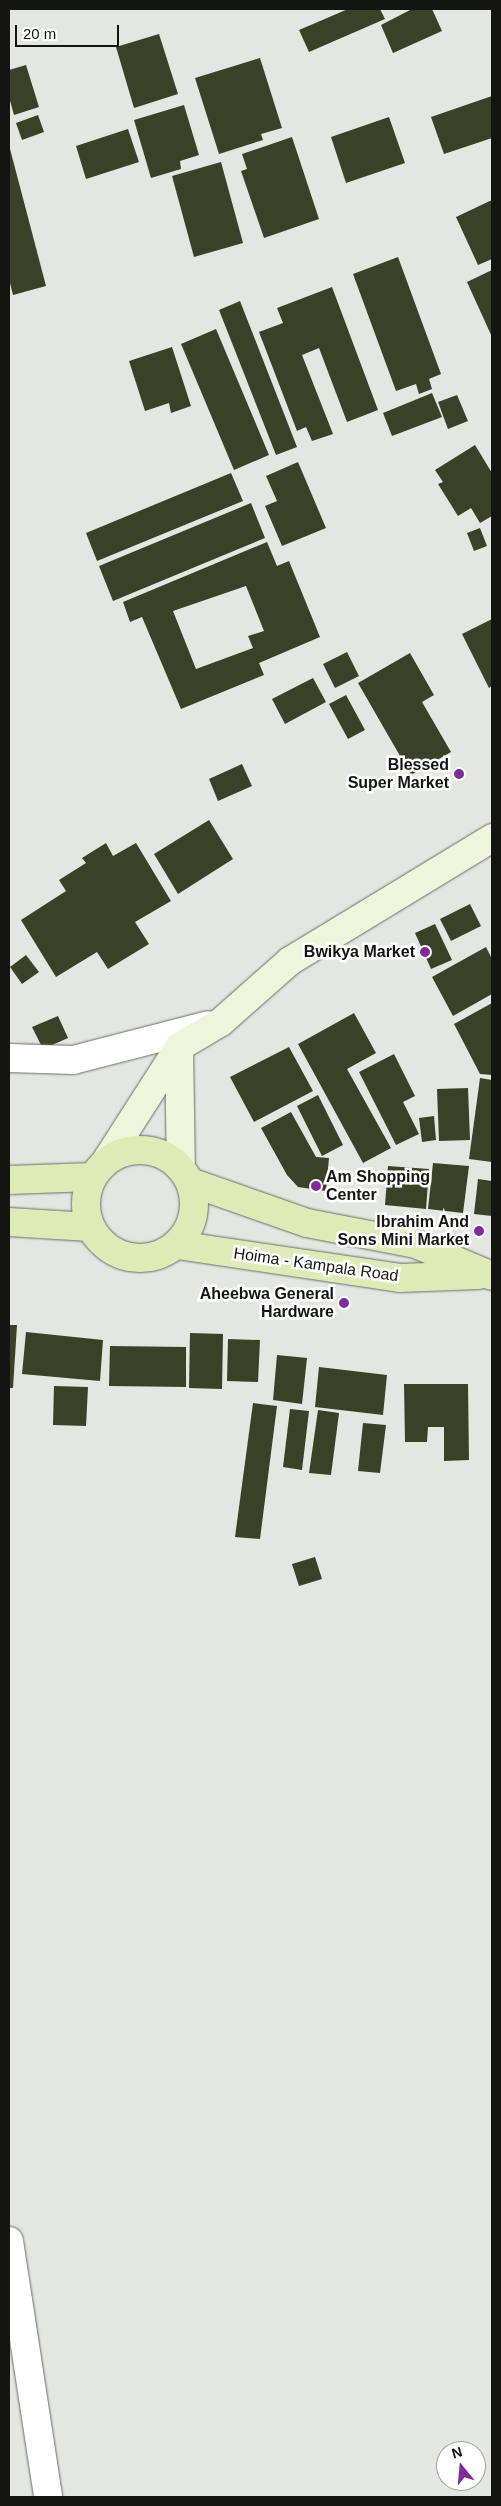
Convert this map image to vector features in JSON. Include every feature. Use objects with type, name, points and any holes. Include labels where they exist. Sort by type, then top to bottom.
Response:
[{"type":"main road","points":[[179,1047],[186,1175],[194,1199],[193,1216],[176,1245],[162,1254],[128,1258],[112,1252],[99,1241],[90,1226],[86,1192],[98,1170],[179,1047],[220,1022],[290,961],[492,838]]},
{"type":"main road","points":[[9,1180],[98,1170],[118,1154],[135,1150],[152,1151],[168,1157],[186,1175]]},
{"type":"main road","name":"Hoima - Kampala Road","points":[[186,1175],[307,1223],[416,1244],[489,1276]]},
{"type":"main road","points":[[9,1222],[90,1226]]},
{"type":"main road","name":"Hoima - Kampala Road","points":[[176,1245],[400,1278],[489,1276]]},
{"type":"street","points":[[9,1058],[73,1060],[220,1022]]},
{"type":"street","points":[[9,2242],[48,2497]]},
{"type":"building","points":[[348,9],[380,9],[385,19],[309,52],[299,30]]},
{"type":"building","points":[[412,9],[432,9],[442,31],[393,53],[381,25]]},
{"type":"building","points":[[159,34],[178,94],[134,108],[116,47]]},
{"type":"building","points":[[260,58],[282,128],[261,134],[263,140],[219,154],[195,78]]},
{"type":"building","points":[[26,65],[39,107],[14,115],[9,97],[9,70]]},
{"type":"building","points":[[492,96],[492,138],[444,154],[431,117]]},
{"type":"building","points":[[184,105],[199,155],[180,161],[181,169],[151,178],[134,120]]},
{"type":"building","points":[[38,115],[44,132],[22,140],[16,123]]},
{"type":"building","points":[[389,117],[405,163],[346,183],[331,137]]},
{"type":"building","points":[[128,129],[139,162],[86,179],[76,146]]},
{"type":"building","points":[[292,137],[319,219],[264,238],[241,171],[247,169],[242,154]]},
{"type":"building","points":[[9,145],[46,286],[13,295],[9,279]]},
{"type":"building","points":[[221,162],[243,243],[194,257],[172,176]]},
{"type":"building","points":[[492,200],[492,259],[478,265],[456,217]]},
{"type":"building","points":[[398,257],[441,374],[429,379],[432,389],[419,394],[416,384],[396,391],[353,274]]},
{"type":"building","points":[[492,270],[492,337],[467,282]]},
{"type":"building","points":[[332,287],[378,410],[347,422],[319,348],[302,355],[333,434],[312,441],[306,427],[297,431],[259,332],[283,323],[277,308]]},
{"type":"building","points":[[240,301],[297,447],[276,455],[219,310]]},
{"type":"building","points":[[216,329],[269,455],[234,470],[181,344]]},
{"type":"building","points":[[172,347],[191,406],[171,413],[169,403],[145,411],[129,361]]},
{"type":"building","points":[[432,393],[442,417],[392,436],[383,413]]},
{"type":"building","points":[[457,395],[468,421],[448,429],[438,402]]},
{"type":"building","points":[[475,445],[492,473],[492,516],[480,523],[471,508],[458,516],[438,484],[443,482],[435,470]]},
{"type":"building","points":[[298,462],[326,528],[282,546],[265,506],[277,501],[266,476]]},
{"type":"building","points":[[231,473],[243,501],[97,561],[86,533]]},
{"type":"building","points":[[251,503],[265,538],[113,601],[99,566]]},
{"type":"building","points":[[480,528],[487,546],[474,551],[467,533]]},
{"type":"building","points":[[267,542],[277,566],[289,561],[320,637],[259,663],[264,675],[181,709],[142,617],[130,622],[123,602]],"holes":[[[246,586],[264,631],[248,636],[253,648],[196,669],[173,611]]]},
{"type":"building","points":[[492,619],[492,686],[489,688],[462,634]]},
{"type":"building","points":[[347,652],[359,676],[335,688],[323,664]]},
{"type":"building","points":[[410,653],[434,695],[422,702],[451,752],[411,775],[358,683]]},
{"type":"building","points":[[313,678],[326,702],[285,724],[272,699]]},
{"type":"building","points":[[346,695],[365,730],[348,739],[329,704]]},
{"type":"building","points":[[242,764],[252,786],[218,801],[209,779]]},
{"type":"building","points":[[209,820],[233,859],[178,894],[154,854]]},
{"type":"building","points":[[106,843],[113,856],[136,843],[171,901],[135,922],[149,944],[108,969],[97,952],[56,977],[21,920],[66,891],[59,880],[86,863],[82,858]]},
{"type":"building","points":[[470,904],[481,926],[451,941],[440,919]]},
{"type":"building","points":[[435,924],[452,960],[431,969],[415,933]]},
{"type":"building","points":[[486,947],[492,959],[492,994],[453,1016],[432,977]]},
{"type":"building","points":[[26,955],[39,972],[22,984],[10,967]]},
{"type":"building","points":[[492,1003],[492,1075],[480,1074],[454,1024]]},
{"type":"building","points":[[354,1013],[376,1053],[347,1069],[391,1148],[363,1163],[298,1044]]},
{"type":"building","points":[[58,1016],[68,1038],[43,1049],[32,1027]]},
{"type":"building","points":[[289,1047],[313,1091],[254,1122],[230,1077]]},
{"type":"building","points":[[394,1054],[415,1096],[403,1102],[419,1134],[396,1145],[359,1072]]},
{"type":"building","points":[[480,1078],[492,1080],[492,1162],[469,1159]]},
{"type":"building","points":[[468,1088],[470,1140],[439,1141],[437,1089]]},
{"type":"building","points":[[318,1095],[343,1145],[322,1156],[297,1106]]},
{"type":"building","points":[[291,1112],[316,1157],[329,1158],[326,1191],[298,1187],[287,1175],[261,1128]]},
{"type":"building","points":[[434,1116],[436,1140],[422,1142],[419,1118]]},
{"type":"building","points":[[433,1163],[469,1166],[463,1213],[428,1209]]},
{"type":"building","points":[[388,1166],[429,1169],[426,1209],[385,1205]]},
{"type":"building","points":[[478,1179],[492,1181],[492,1216],[474,1214]]},
{"type":"building","points":[[9,1325],[17,1325],[13,1388],[9,1388]]},
{"type":"building","points":[[26,1332],[103,1340],[100,1381],[22,1374]]},
{"type":"building","points":[[190,1333],[223,1334],[222,1389],[189,1388]]},
{"type":"building","points":[[228,1339],[260,1340],[258,1382],[227,1381]]},
{"type":"building","points":[[110,1346],[186,1347],[186,1387],[109,1386]]},
{"type":"building","points":[[277,1355],[307,1358],[302,1404],[273,1400]]},
{"type":"building","points":[[319,1367],[387,1375],[383,1415],[315,1407]]},
{"type":"building","points":[[404,1384],[468,1384],[469,1460],[444,1461],[444,1427],[428,1427],[427,1442],[405,1442]]},
{"type":"building","points":[[54,1386],[88,1387],[86,1426],[53,1425]]},
{"type":"building","points":[[253,1403],[277,1406],[260,1539],[235,1537]]},
{"type":"building","points":[[290,1409],[309,1411],[302,1470],[283,1467]]},
{"type":"building","points":[[318,1410],[339,1413],[331,1475],[309,1473]]},
{"type":"building","points":[[363,1423],[386,1425],[380,1473],[358,1471]]},
{"type":"building","points":[[315,1557],[322,1579],[299,1586],[292,1564]]},
{"type":"place","name":"Blessed Super Market","points":[[459,774]]},
{"type":"place","name":"Bwikya Market","points":[[425,952]]},
{"type":"place","name":"Am Shopping Center","points":[[316,1186]]},
{"type":"place","name":"Ibrahim And Sons Mini Market","points":[[479,1231]]},
{"type":"place","name":"Aheebwa General Hardware","points":[[344,1303]]}]
